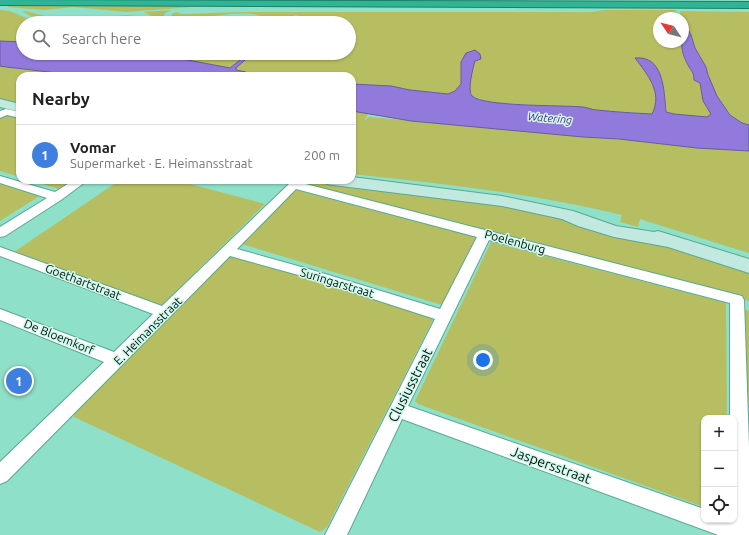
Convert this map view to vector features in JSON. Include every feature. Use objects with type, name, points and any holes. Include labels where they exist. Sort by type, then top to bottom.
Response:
[{"type":"highway","points":[[0,2],[749,5]]},
{"type":"highway","points":[[178,9],[235,3]]},
{"type":"highway","points":[[0,6],[16,9]]},
{"type":"street","points":[[2,110],[16,108]]},
{"type":"street","points":[[2,110],[16,114]]},
{"type":"street","points":[[0,179],[57,197]]},
{"type":"street","points":[[356,183],[502,201],[567,215],[614,231],[670,241],[749,266]]},
{"type":"street","points":[[0,233],[76,184]]},
{"type":"street","name":"Poelenburg","points":[[294,185],[737,300]]},
{"type":"street","name":"E. Heimansstraat","points":[[0,474],[294,185]]},
{"type":"street","name":"Clusiusstraat","points":[[336,535],[485,234]]},
{"type":"street","name":"Goethartstraat","points":[[0,251],[165,313]]},
{"type":"street","name":"Suringarstraat","points":[[228,251],[307,273],[444,316]]},
{"type":"street","name":"Jaspersstraat","points":[[713,523],[741,534],[744,413],[737,300]]},
{"type":"street","name":"De Bloemkorf","points":[[0,314],[117,360]]},
{"type":"street","name":"Jaspersstraat","points":[[397,410],[701,519]]},
{"type":"green space","points":[[10,5],[205,6],[126,12],[74,7],[44,10],[8,7]]},
{"type":"green space","points":[[0,10],[10,11],[22,16],[16,16],[16,42],[0,41]]},
{"type":"green space","points":[[171,10],[164,14],[164,16],[152,16],[144,12]]},
{"type":"green space","points":[[604,10],[675,10],[677,11],[653,12],[653,48],[682,48],[685,59],[693,73],[694,80],[700,83],[703,101],[711,114],[707,117],[666,112],[662,77],[652,79],[657,104],[652,114],[595,110],[581,107],[486,101],[472,96],[470,84],[475,61],[465,57],[461,62],[461,84],[455,91],[448,94],[410,90],[391,86],[356,84],[356,72],[246,72],[236,70],[235,68],[245,60],[356,60],[356,16],[261,16],[237,14],[216,16],[171,16],[176,12],[182,14],[238,12],[592,12]]},
{"type":"green space","points":[[22,11],[46,16],[30,16]]},
{"type":"green space","points":[[680,11],[749,12],[749,125],[742,123],[730,114],[717,96],[706,67],[695,48],[689,30],[689,12]]},
{"type":"green space","points":[[188,60],[240,60],[230,68]]},
{"type":"green space","points":[[0,66],[54,72],[16,72],[16,108],[0,104]]},
{"type":"green space","points":[[356,111],[369,113],[364,121],[369,117],[749,151],[749,253],[640,219],[638,227],[620,222],[622,215],[589,207],[488,190],[356,174]]},
{"type":"green space","points":[[7,113],[16,116],[16,176],[0,171],[0,117]]},
{"type":"green space","points":[[0,182],[41,195],[0,221]]},
{"type":"green space","points":[[42,184],[67,184],[59,189]]},
{"type":"green space","points":[[114,184],[190,184],[265,204],[160,307],[11,254]]},
{"type":"green space","points":[[300,184],[328,184],[375,191],[480,202],[527,210],[623,233],[749,270],[749,301]]},
{"type":"green space","points":[[295,190],[476,237],[442,305],[242,244]]},
{"type":"green space","points":[[491,242],[726,303],[727,415],[701,415],[701,506],[418,404],[415,401]]},
{"type":"green space","points":[[233,254],[434,318],[327,527],[320,532],[74,417],[75,412],[229,256]]},
{"type":"green space","points":[[744,309],[749,311],[749,402],[748,402]]},
{"type":"water","name":"Watering","points":[[689,31],[695,48],[706,67],[717,96],[730,115],[742,123],[749,125],[749,151],[697,148],[619,139],[411,121],[356,112],[356,84],[391,86],[410,90],[448,94],[455,91],[461,84],[461,62],[466,53],[475,50],[480,54],[481,59],[475,61],[470,90],[472,96],[479,100],[507,104],[584,107],[595,110],[652,114],[656,99],[655,92],[645,71],[635,58],[645,59],[652,62],[657,68],[663,85],[666,112],[707,117],[711,114],[703,101],[700,83],[694,80],[693,73],[683,54],[682,48],[689,48]]},
{"type":"water","points":[[0,41],[16,42],[16,60],[188,60],[230,68],[240,60],[245,60],[236,68],[236,70],[246,72],[47,72],[0,66]]},
{"type":"place","name":"Vomar","points":[[19,381]]}]
